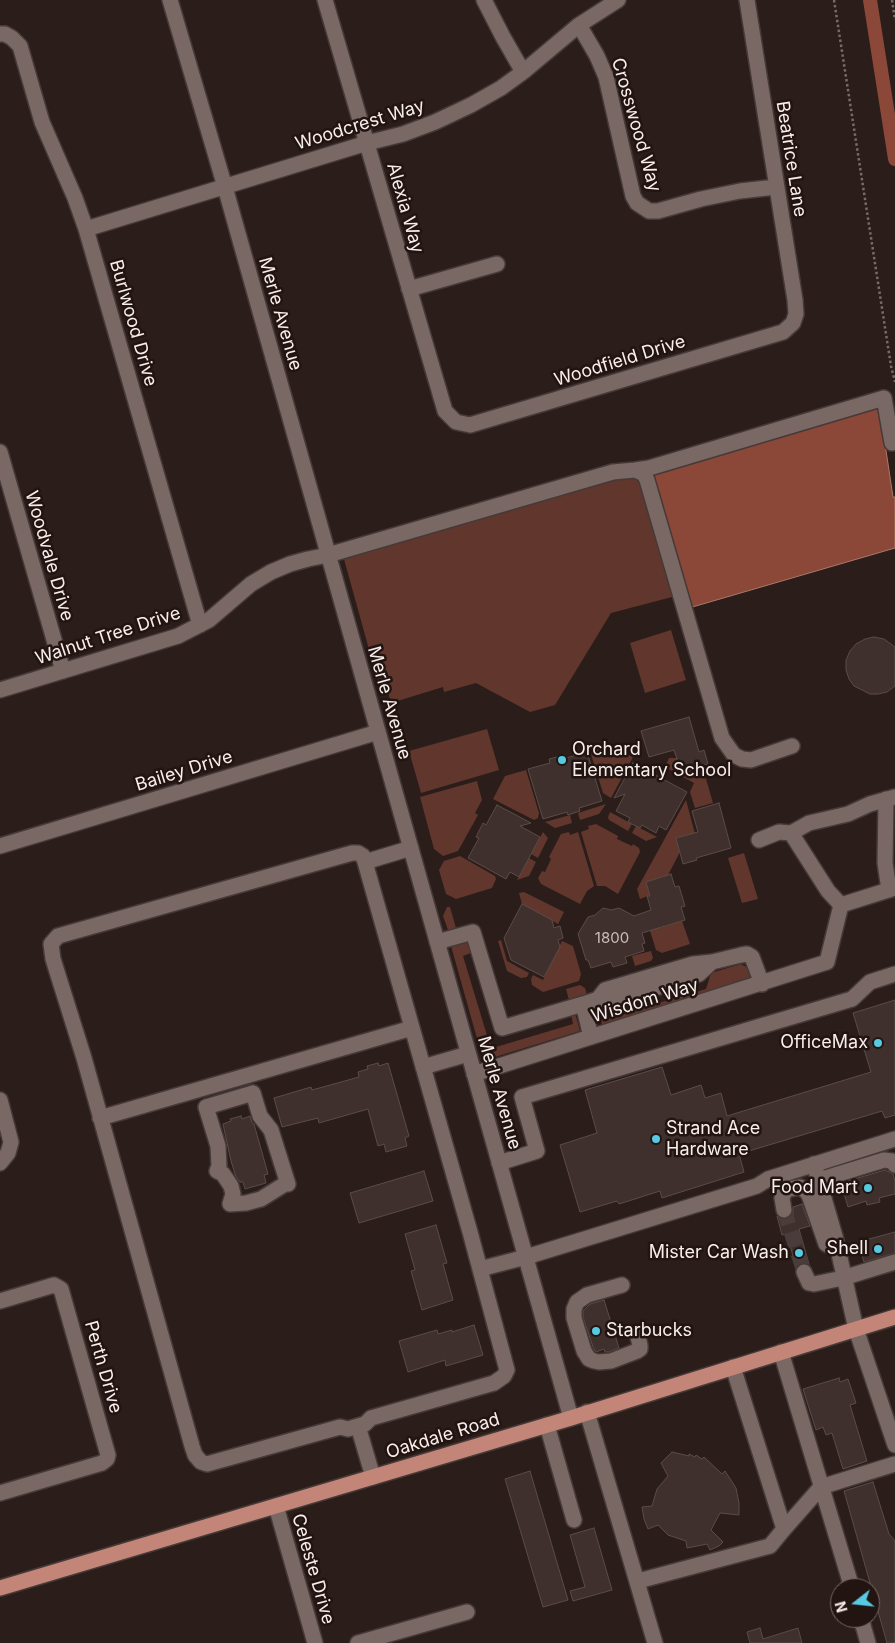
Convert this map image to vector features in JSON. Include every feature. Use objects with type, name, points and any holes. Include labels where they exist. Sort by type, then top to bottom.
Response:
[{"type":"main road","name":"Oakdale Road","points":[[0,1588],[570,1418],[895,1317]]},
{"type":"street","name":"Merle Avenue","points":[[170,0],[225,187],[570,1418]]},
{"type":"street","name":"Alexia Way","points":[[325,0],[445,411],[456,422]]},
{"type":"street","points":[[484,0],[523,72]]},
{"type":"street","name":"Woodcrest Way","points":[[86,229],[367,143],[403,134],[435,122],[471,105],[523,72],[579,25],[618,0]]},
{"type":"street","name":"Beatrice Lane","points":[[747,0],[795,300],[796,314],[793,323]]},
{"type":"street","name":"Crosswood Way","points":[[579,25],[597,56],[606,77],[633,196],[643,208],[658,211],[740,191],[776,187]]},
{"type":"street","name":"Burlwood Drive","points":[[6,36],[20,46],[42,122],[75,198],[86,229],[200,625]]},
{"type":"street","points":[[409,289],[497,264]]},
{"type":"street","name":"Woodfield Drive","points":[[456,422],[470,425],[783,332],[793,323]]},
{"type":"street","name":"Walnut Tree Drive","points":[[0,690],[178,636],[220,612],[251,584],[271,572],[308,558],[328,555],[613,472],[649,468],[884,398],[892,443]]},
{"type":"street","name":"Woodvale Drive","points":[[0,452],[63,671]]},
{"type":"street","points":[[635,470],[644,474],[647,480],[722,738],[734,755],[742,759],[751,760],[792,746]]},
{"type":"street","name":"Bailey Drive","points":[[0,846],[378,732]]},
{"type":"street","points":[[759,840],[779,832],[791,833],[809,823],[848,814],[890,798],[885,863],[892,889],[841,905],[828,891],[791,833]]},
{"type":"street","points":[[366,862],[411,848]]},
{"type":"street","points":[[352,853],[358,853],[363,856],[366,862],[412,1028],[480,1269],[506,1370],[504,1376],[494,1382],[371,1418],[365,1424],[348,1429],[340,1427],[220,1461],[207,1464],[201,1462],[195,1455],[192,1446],[100,1118],[53,959],[51,944],[58,936],[352,853]]},
{"type":"street","name":"Wisdom Way","points":[[474,1074],[827,962],[841,905]]},
{"type":"street","points":[[437,942],[473,932],[502,1028],[598,999],[605,990],[700,962],[712,962],[748,954],[755,963],[762,984]]},
{"type":"street","points":[[499,1162],[537,1151],[522,1097],[852,999],[870,982],[895,974]]},
{"type":"street","points":[[583,1004],[591,1037]]},
{"type":"street","points":[[100,1118],[412,1028]]},
{"type":"street","points":[[423,1067],[468,1054]]},
{"type":"street","points":[[254,1095],[260,1116],[271,1130],[288,1184],[261,1199],[246,1203],[230,1204],[231,1186],[223,1174],[217,1171],[219,1166],[218,1146],[206,1107],[254,1095]]},
{"type":"street","points":[[0,1100],[11,1142],[4,1158]]},
{"type":"street","points":[[480,1269],[526,1257],[757,1186],[768,1178],[895,1139]]},
{"type":"street","points":[[819,1180],[884,1160],[892,1161],[895,1165]]},
{"type":"street","points":[[814,1164],[837,1248],[856,1329],[895,1445]]},
{"type":"street","points":[[784,1210],[782,1198],[788,1189],[800,1187],[805,1190],[809,1195],[826,1244],[837,1248]]},
{"type":"street","points":[[804,1272],[809,1283],[814,1284],[843,1278],[895,1262]]},
{"type":"street","name":"Perth Drive","points":[[0,1301],[54,1285],[59,1286],[108,1451],[107,1459],[102,1462],[0,1493]]},
{"type":"street","points":[[622,1285],[588,1295],[577,1302],[574,1309],[574,1318],[584,1351],[594,1361],[611,1361],[637,1351],[640,1345],[638,1337]]},
{"type":"street","points":[[781,1352],[849,1578]]},
{"type":"street","points":[[733,1367],[784,1529]]},
{"type":"street","points":[[587,1412],[655,1643]]},
{"type":"street","points":[[547,1424],[574,1520]]},
{"type":"street","points":[[358,1426],[373,1476]]},
{"type":"street","points":[[638,1581],[770,1546],[821,1487],[895,1464]]},
{"type":"street","name":"Celeste Drive","points":[[276,1506],[315,1643]]},
{"type":"street","points":[[358,1643],[467,1612]]},
{"type":"street","points":[[864,1628],[868,1643]]},
{"type":"path","points":[[834,0],[895,382]]},
{"type":"path","points":[[892,0],[895,20]]},
{"type":"shaded area","points":[[879,404],[893,497],[895,497],[895,548],[689,608],[650,473]]},
{"type":"shaded area","points":[[626,474],[638,477],[672,597],[611,613],[555,705],[530,712],[476,683],[444,692],[443,687],[391,703],[385,681],[378,682],[344,559]]},
{"type":"shaded area","points":[[671,630],[686,680],[645,693],[630,643]]},
{"type":"shaded area","points":[[487,729],[499,770],[421,793],[409,751]]},
{"type":"shaded area","points":[[610,745],[633,757],[611,798],[603,793],[590,751]]},
{"type":"shaded area","points":[[669,758],[677,758],[681,771],[702,765],[713,803],[695,808],[690,792],[694,783],[665,767]]},
{"type":"shaded area","points":[[526,770],[539,813],[538,818],[534,820],[493,799],[505,776]]},
{"type":"shaded area","points":[[477,781],[482,800],[475,813],[478,815],[458,851],[443,856],[434,849],[420,797]]},
{"type":"shaded area","points":[[686,800],[698,845],[696,858],[690,834],[676,838],[680,852],[668,875],[646,882],[650,895],[640,899],[637,889]]},
{"type":"shaded area","points":[[606,804],[599,814],[580,820],[578,813]]},
{"type":"shaded area","points":[[610,812],[632,824],[628,831],[609,820]]},
{"type":"shaded area","points":[[570,815],[572,823],[555,828],[545,822]]},
{"type":"shaded area","points":[[596,824],[618,836],[617,839],[639,848],[640,852],[618,894],[605,886],[597,886],[581,832],[589,829],[588,826]]},
{"type":"shaded area","points":[[636,826],[657,837],[646,841],[632,833]]},
{"type":"shaded area","points":[[543,832],[548,838],[538,858],[531,854]]},
{"type":"shaded area","points":[[569,832],[570,835],[578,832],[594,886],[587,891],[580,904],[541,884],[538,878],[542,871],[545,872],[551,859],[549,857],[561,834]]},
{"type":"shaded area","points":[[744,853],[758,899],[742,903],[728,858]]},
{"type":"shaded area","points":[[460,856],[495,876],[496,879],[492,888],[456,899],[446,894],[439,870],[444,861]]},
{"type":"shaded area","points":[[529,858],[536,862],[529,876],[517,880]]},
{"type":"shaded area","points":[[524,892],[564,912],[558,924],[522,904],[519,893]]},
{"type":"shaded area","points":[[447,907],[450,907],[456,928],[448,930],[443,916]]},
{"type":"shaded area","points":[[656,915],[660,928],[682,921],[690,944],[662,953],[656,950],[646,918]]},
{"type":"shaded area","points":[[470,940],[473,952],[463,956],[489,1042],[496,1047],[573,1024],[571,1014],[575,1013],[580,1031],[495,1057],[480,1049],[451,946]]},
{"type":"shaded area","points":[[501,940],[507,961],[529,973],[527,977],[521,978],[507,971],[498,941]]},
{"type":"shaded area","points":[[562,941],[573,946],[581,974],[579,981],[543,992],[532,985],[531,979],[533,975],[543,980]]},
{"type":"shaded area","points":[[651,951],[653,958],[651,961],[635,966],[632,956]]},
{"type":"shaded area","points":[[741,964],[748,968],[751,979],[602,1025],[597,1007],[604,1007],[603,1016],[608,1019],[645,1008],[648,997],[657,994],[657,1001],[662,1002],[706,989],[711,973]]},
{"type":"shaded area","points":[[580,985],[585,988],[587,995],[569,1000],[566,989]]},
{"type":"building","points":[[874,637],[884,639],[895,647],[895,686],[887,692],[870,694],[854,686],[849,679],[846,670],[846,660],[856,644]]},
{"type":"building","points":[[689,717],[699,752],[704,750],[708,764],[681,771],[674,750],[649,757],[641,731]]},
{"type":"building","points":[[587,752],[602,801],[579,808],[580,811],[568,815],[567,812],[543,819],[528,769],[550,763],[549,759],[565,755],[566,758]]},
{"type":"building","points":[[633,763],[687,792],[666,830],[659,826],[656,833],[642,825],[640,828],[628,822],[630,818],[616,811],[625,794],[614,798]]},
{"type":"building","points":[[719,803],[731,848],[696,858],[697,860],[683,864],[676,838],[698,832],[692,811]]},
{"type":"building","points":[[497,805],[531,823],[520,826],[540,837],[519,877],[510,872],[506,879],[468,858],[479,838],[476,837],[483,823],[486,825]]},
{"type":"building","points":[[671,874],[675,887],[679,886],[685,906],[681,907],[685,920],[642,933],[645,943],[642,944],[644,951],[625,957],[627,963],[613,967],[611,962],[591,968],[588,960],[586,960],[578,934],[588,917],[595,915],[603,908],[611,910],[619,908],[634,916],[651,910],[646,882]]},
{"type":"building","points":[[522,904],[552,920],[554,928],[560,926],[563,938],[558,940],[560,947],[544,977],[511,960],[504,938]]},
{"type":"building","name":"Strand Ace Hardware","points":[[895,1000],[895,1115],[885,1118],[882,1111],[739,1154],[744,1172],[662,1198],[660,1191],[619,1204],[617,1201],[580,1212],[560,1145],[597,1133],[585,1090],[662,1067],[671,1095],[701,1085],[705,1098],[721,1093],[727,1116],[871,1072],[853,1013]]},
{"type":"building","points":[[378,1063],[379,1066],[388,1063],[409,1136],[405,1138],[407,1146],[386,1152],[384,1144],[378,1146],[368,1109],[319,1123],[318,1118],[282,1127],[274,1098],[311,1087],[312,1090],[359,1077],[358,1072],[368,1069],[367,1066]]},
{"type":"building","points":[[241,1116],[242,1119],[250,1116],[254,1124],[268,1174],[264,1175],[266,1183],[245,1189],[243,1182],[240,1182],[236,1177],[223,1124],[231,1121],[230,1119]]},
{"type":"building","name":"Food Mart","points":[[885,1170],[893,1174],[895,1194],[879,1198],[880,1202],[867,1205],[866,1201],[848,1207],[841,1183]]},
{"type":"building","points":[[424,1171],[433,1201],[359,1223],[350,1193]]},
{"type":"building","name":"Mister Car Wash","points":[[802,1204],[810,1226],[799,1229],[809,1264],[801,1263],[796,1267],[787,1234],[782,1235],[777,1216],[781,1219],[786,1219],[793,1214],[793,1207]]},
{"type":"building","points":[[436,1225],[447,1263],[443,1264],[453,1300],[422,1310],[411,1271],[415,1270],[405,1234]]},
{"type":"building","name":"Shell","points":[[895,1232],[895,1253],[864,1262],[858,1242]]},
{"type":"building","name":"Starbucks","points":[[604,1300],[619,1348],[609,1352],[605,1352],[604,1349],[596,1352],[583,1317],[583,1311],[590,1304]]},
{"type":"building","points":[[474,1325],[483,1355],[446,1366],[445,1360],[408,1372],[399,1341],[437,1330],[438,1334]]},
{"type":"building","points":[[839,1378],[840,1382],[848,1379],[856,1403],[850,1405],[867,1461],[843,1469],[832,1433],[826,1435],[823,1427],[816,1430],[803,1389]]},
{"type":"building","points":[[672,1452],[689,1456],[689,1454],[695,1457],[696,1455],[702,1459],[704,1457],[722,1474],[725,1471],[736,1488],[739,1515],[720,1513],[711,1530],[723,1542],[710,1550],[707,1544],[687,1548],[686,1541],[668,1535],[658,1525],[648,1529],[644,1519],[642,1507],[652,1506],[657,1489],[668,1476],[661,1463]]},
{"type":"building","points":[[530,1471],[568,1600],[543,1607],[505,1479]]},
{"type":"building","points":[[873,1482],[889,1534],[895,1541],[895,1643],[887,1643],[880,1618],[880,1578],[869,1578],[844,1491]]},
{"type":"building","points":[[594,1528],[612,1590],[573,1601],[570,1591],[585,1587],[570,1535]]},
{"type":"building","points":[[760,1628],[763,1639],[798,1628],[802,1643],[750,1643],[747,1632]]},
{"type":"waterway","points":[[870,0],[895,159]]},
{"type":"tunnel","points":[[784,1210],[804,1272]]},
{"type":"place","name":"Orchard Elementary School","points":[[562,760]]},
{"type":"place","name":"OfficeMax","points":[[878,1043]]},
{"type":"place","name":"Strand Ace Hardware","points":[[656,1139]]},
{"type":"place","name":"Food Mart","points":[[868,1188]]},
{"type":"place","name":"Shell","points":[[878,1249]]},
{"type":"place","name":"Mister Car Wash","points":[[799,1253]]},
{"type":"place","name":"Starbucks","points":[[596,1331]]}]
